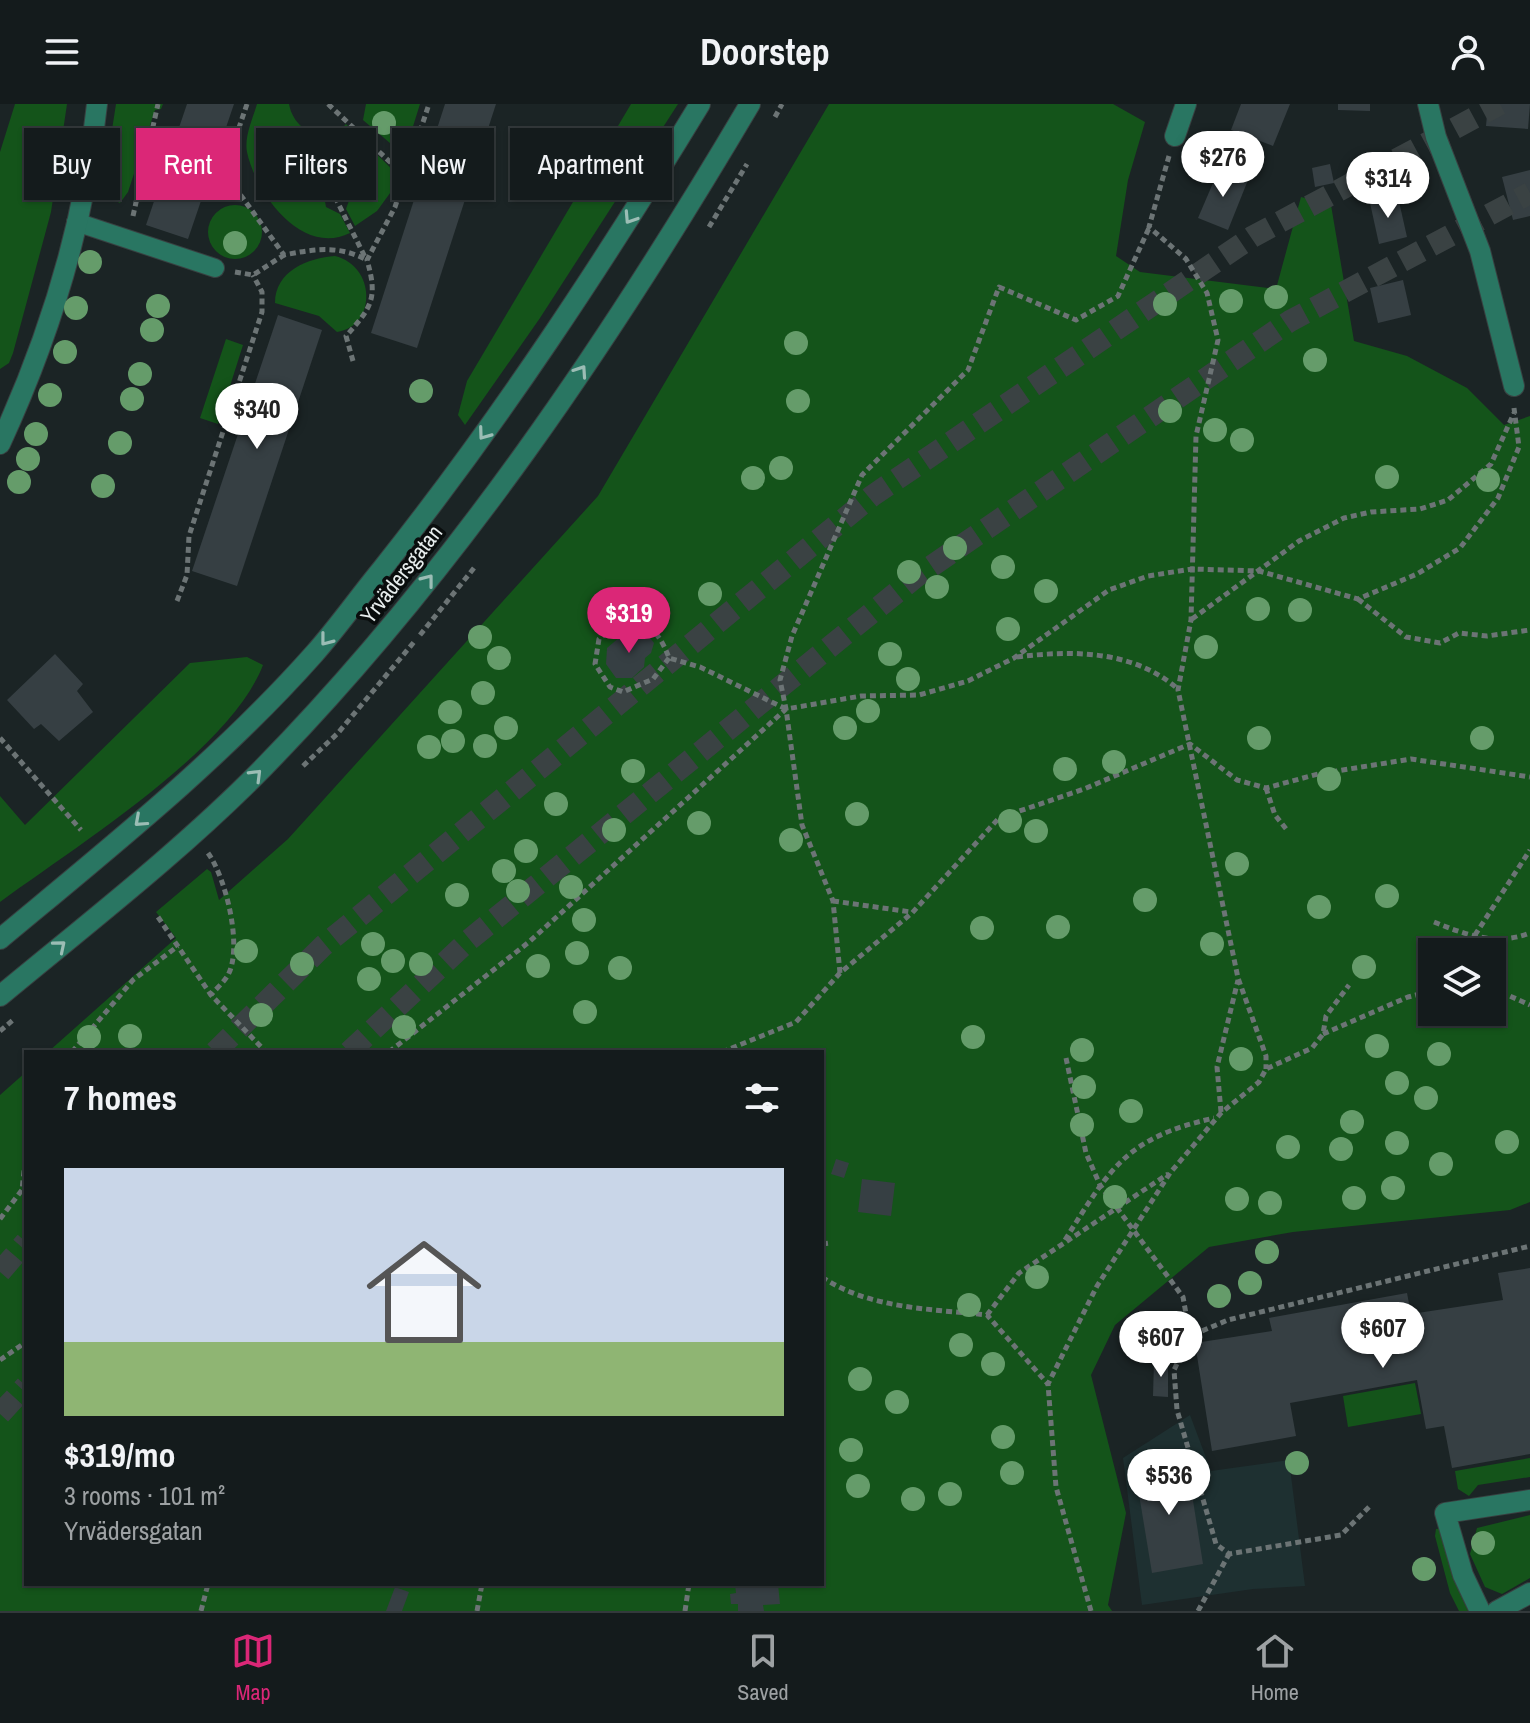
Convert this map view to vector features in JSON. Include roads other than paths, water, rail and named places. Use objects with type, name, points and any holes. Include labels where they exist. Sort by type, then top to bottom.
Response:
[{"type":"street","points":[[0,444],[24,393],[52,313],[76,222],[97,104]]},
{"type":"street","name":"Yrvädersgatan","points":[[0,939],[201,767],[314,654],[415,527],[513,393],[638,206],[700,104]]},
{"type":"street","name":"Yrvädersgatan","points":[[0,996],[216,813],[298,732],[381,639],[479,514],[580,373],[750,104]]},
{"type":"street","points":[[1175,136],[1186,104]]},
{"type":"street","points":[[1428,104],[1436,137],[1480,251],[1514,386]]},
{"type":"street","points":[[1480,1611],[1463,1575],[1445,1513],[1530,1500]]},
{"type":"street","points":[[1497,1611],[1530,1593]]},
{"type":"lane","points":[[76,222],[215,268]]},
{"type":"tunnel","points":[[217,1050],[323,946],[872,496],[1252,237],[1500,104]]},
{"type":"tunnel","points":[[351,1050],[469,940],[917,576],[1290,321],[1530,193]]},
{"type":"tunnel","points":[[0,1272],[24,1244]]},
{"type":"tunnel","points":[[0,1414],[24,1388]]}]
